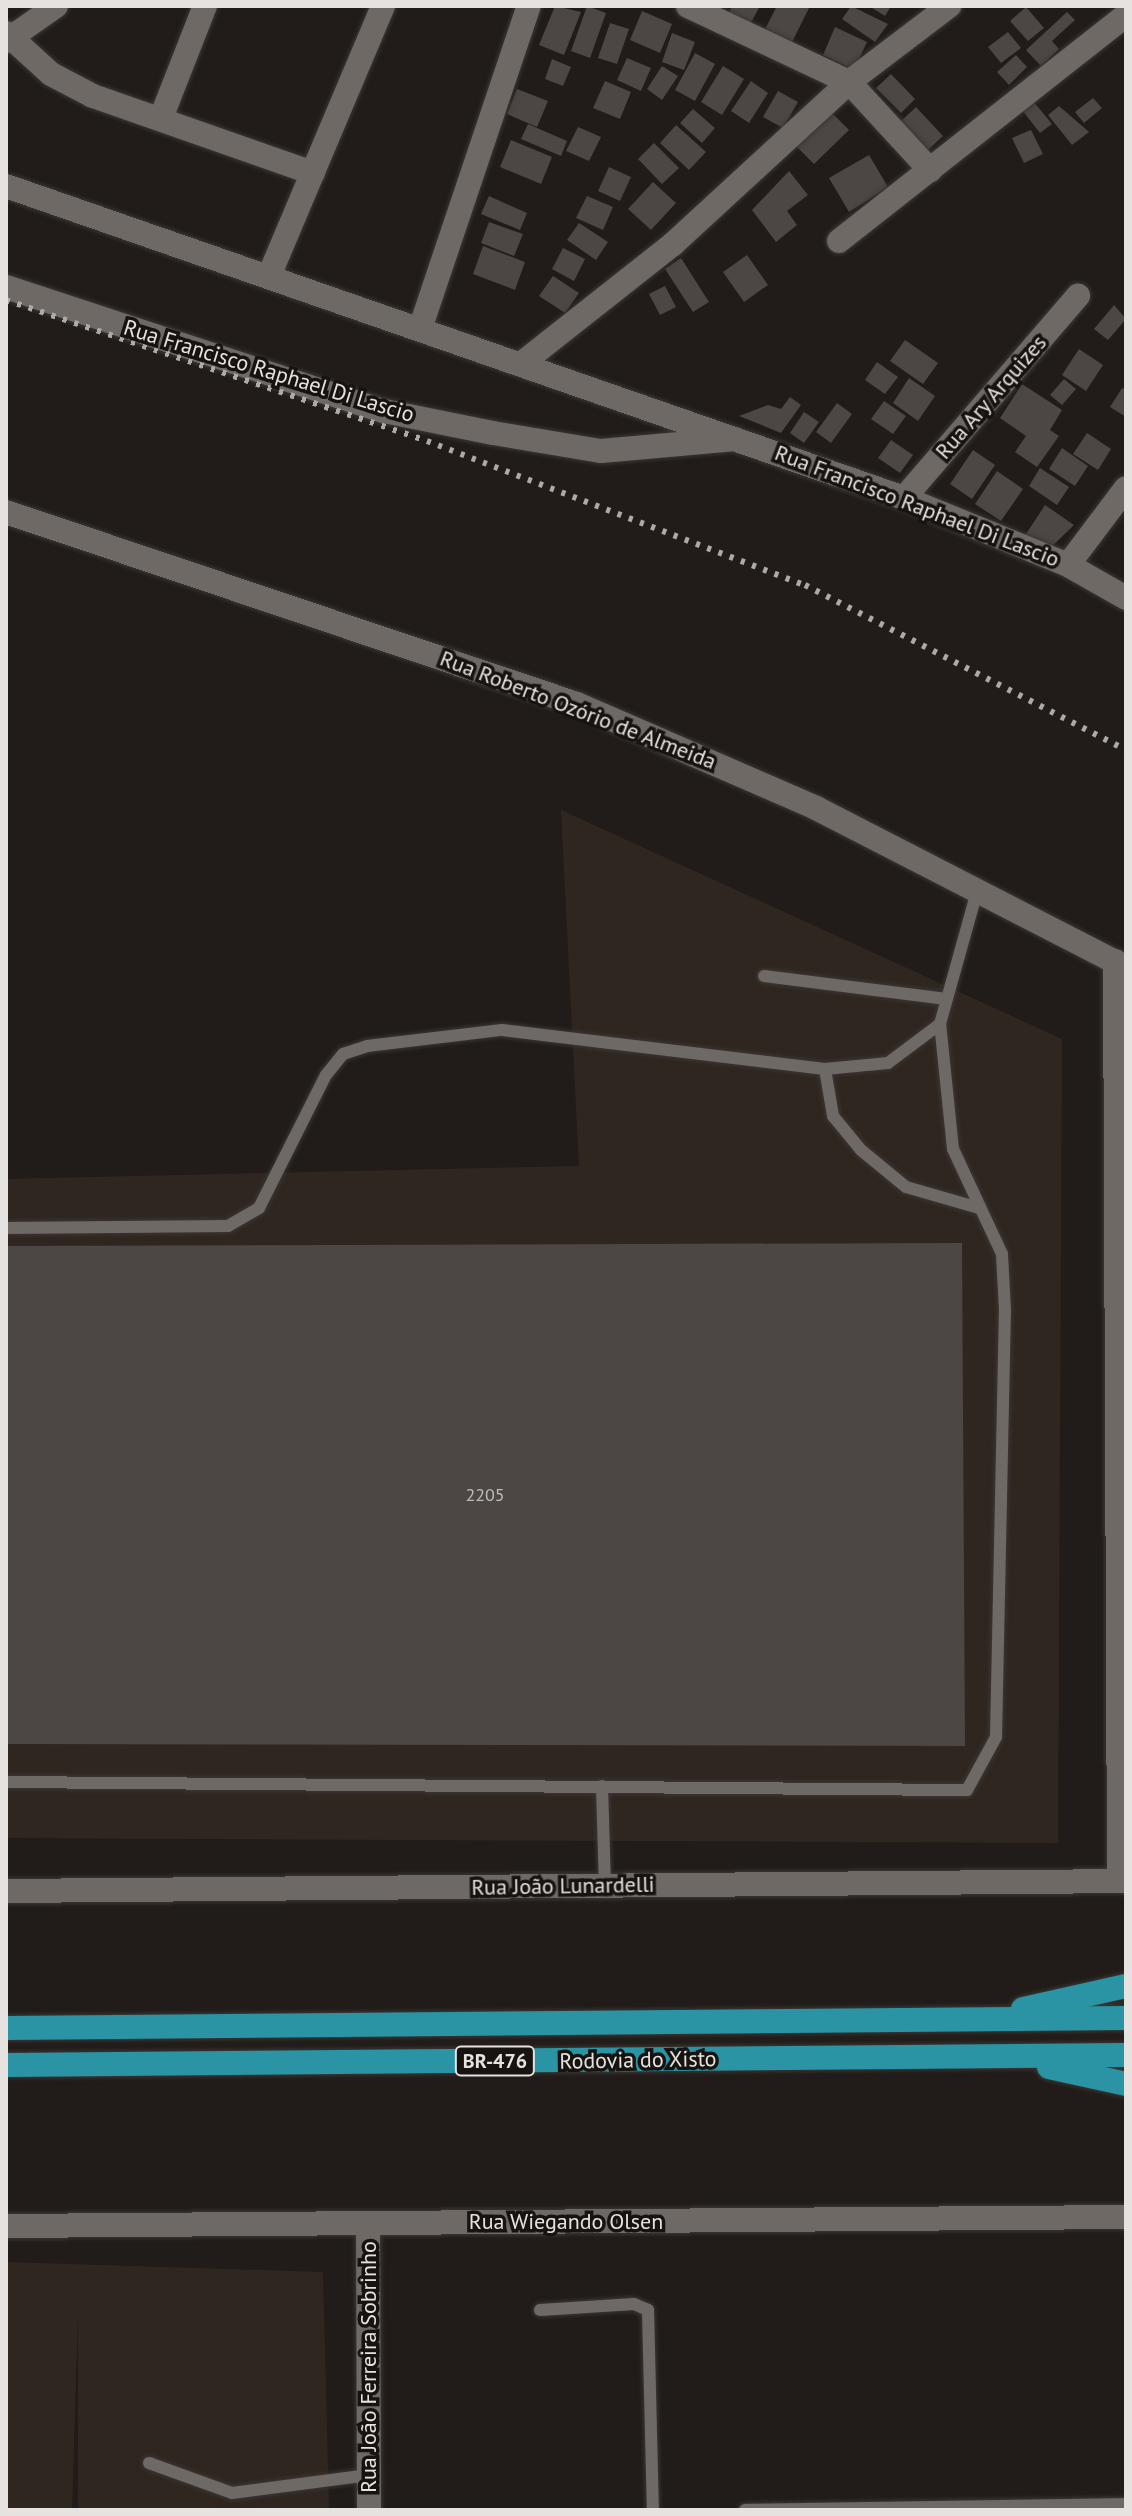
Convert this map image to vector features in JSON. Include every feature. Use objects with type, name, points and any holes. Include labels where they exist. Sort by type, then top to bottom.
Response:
[{"type":"highway","points":[[978,2019],[1126,1986]]},
{"type":"highway","name":"Rodovia do Xisto","points":[[6,2028],[1126,2018]]},
{"type":"highway","name":"Rodovia do Xisto","points":[[6,2065],[1126,2055]]},
{"type":"highway","points":[[983,2057],[1126,2084]]},
{"type":"street","points":[[56,6],[7,37],[51,74],[93,96],[313,173]]},
{"type":"street","points":[[161,118],[205,6]]},
{"type":"street","points":[[269,276],[383,6]]},
{"type":"street","points":[[420,329],[529,6]]},
{"type":"street","points":[[688,6],[849,82],[930,170]]},
{"type":"street","points":[[521,364],[739,189],[849,82],[949,6]]},
{"type":"street","points":[[839,241],[1126,15]]},
{"type":"street","points":[[6,186],[740,438]]},
{"type":"street","name":"Rua Francisco Raphael Di Lascio","points":[[6,287],[357,403],[480,431],[601,451],[740,438],[904,498],[1068,565],[1126,598]]},
{"type":"street","name":"Rua Ary Arquizes","points":[[904,498],[1078,296]]},
{"type":"street","points":[[1068,565],[1126,488]]},
{"type":"street","name":"Rua Roberto Ozório de Almeida","points":[[6,512],[577,704],[978,888],[1120,964]]},
{"type":"street","points":[[1120,964],[1124,1881]]},
{"type":"street","name":"Rua João Lunardelli","points":[[6,1891],[1124,1881]]},
{"type":"street","name":"Rua Wiegando Olsen","points":[[6,2226],[1126,2217]]},
{"type":"street","name":"Rua João Ferreira Sobrinho","points":[[368,2223],[369,2510]]},
{"type":"lane","points":[[6,1782],[967,1790],[984,1771],[996,1737],[1005,1310],[1002,1254],[953,1149],[940,1024],[978,888]]},
{"type":"lane","points":[[764,976],[947,999]]},
{"type":"lane","points":[[6,1228],[228,1226],[259,1208],[326,1075],[343,1054],[367,1046],[502,1030],[825,1069],[888,1063],[940,1024]]},
{"type":"lane","points":[[825,1069],[833,1116],[861,1150],[906,1187],[979,1208]]},
{"type":"lane","points":[[602,1786],[605,1885]]},
{"type":"lane","points":[[540,2310],[634,2304],[648,2310],[653,2510]]},
{"type":"lane","points":[[149,2463],[232,2493],[369,2475]]},
{"type":"lane","points":[[745,2510],[1126,2504]]},
{"type":"shaded area","points":[[561,810],[1062,1039],[1058,1843],[6,1838],[6,1179],[579,1166]]},
{"type":"shaded area","points":[[6,2262],[323,2272],[329,2510],[78,2510],[78,2315],[72,2510],[6,2510]]},
{"type":"building","points":[[555,6],[581,12],[564,55],[539,45]]},
{"type":"building","points":[[587,6],[606,13],[590,58],[571,51]]},
{"type":"building","points":[[732,6],[760,6],[748,28],[727,17]]},
{"type":"building","points":[[777,6],[810,6],[791,44],[764,31]]},
{"type":"building","points":[[851,6],[888,24],[875,42],[842,19]]},
{"type":"building","points":[[869,6],[891,6],[885,16]]},
{"type":"building","points":[[1026,7],[1044,28],[1028,41],[1010,21]]},
{"type":"building","points":[[642,11],[672,24],[660,53],[630,40]]},
{"type":"building","points":[[1067,12],[1075,20],[1052,41],[1059,49],[1041,66],[1026,50]]},
{"type":"building","points":[[610,23],[629,29],[617,64],[598,58]]},
{"type":"building","points":[[835,27],[867,42],[854,70],[823,55]]},
{"type":"building","points":[[1008,32],[1021,48],[1001,63],[988,47]]},
{"type":"building","points":[[672,33],[695,42],[684,70],[662,62]]},
{"type":"building","points":[[695,53],[715,64],[695,101],[675,90]]},
{"type":"building","points":[[1016,55],[1027,67],[1009,85],[997,72]]},
{"type":"building","points":[[627,58],[651,68],[641,91],[617,80]]},
{"type":"building","points":[[552,59],[571,67],[563,86],[545,79]]},
{"type":"building","points":[[662,66],[678,76],[662,100],[647,89]]},
{"type":"building","points":[[723,66],[744,79],[722,115],[701,102]]},
{"type":"building","points":[[891,74],[915,99],[901,113],[876,88]]},
{"type":"building","points":[[605,81],[631,92],[620,119],[593,108]]},
{"type":"building","points":[[751,81],[768,93],[749,123],[731,111]]},
{"type":"building","points":[[517,89],[548,101],[537,127],[507,114]]},
{"type":"building","points":[[778,91],[798,102],[783,128],[763,117]]},
{"type":"building","points":[[1093,98],[1102,108],[1084,123],[1075,112]]},
{"type":"building","points":[[1033,101],[1052,124],[1040,133],[1022,110]]},
{"type":"building","points":[[1059,106],[1089,132],[1072,145],[1048,115]]},
{"type":"building","points":[[916,107],[943,136],[928,150],[900,122]]},
{"type":"building","points":[[693,109],[715,128],[702,143],[680,123]]},
{"type":"building","points":[[831,112],[849,130],[814,164],[796,146]]},
{"type":"building","points":[[528,124],[567,141],[561,156],[521,139]]},
{"type":"building","points":[[676,125],[706,152],[689,170],[660,143]]},
{"type":"building","points":[[578,127],[601,137],[589,161],[566,151]]},
{"type":"building","points":[[1031,130],[1043,154],[1024,163],[1012,138]]},
{"type":"building","points":[[511,140],[552,157],[541,184],[500,167]]},
{"type":"building","points":[[654,143],[679,168],[662,184],[638,159]]},
{"type":"building","points":[[869,155],[888,187],[849,212],[829,178]]},
{"type":"building","points":[[609,167],[631,177],[620,201],[598,191]]},
{"type":"building","points":[[789,171],[808,195],[787,211],[797,225],[776,242],[752,210]]},
{"type":"building","points":[[653,182],[676,203],[651,230],[628,209]]},
{"type":"building","points":[[489,196],[527,213],[520,230],[481,214]]},
{"type":"building","points":[[587,196],[613,207],[603,230],[576,218]]},
{"type":"building","points":[[489,222],[523,234],[514,256],[481,243]]},
{"type":"building","points":[[579,223],[608,242],[596,260],[567,240]]},
{"type":"building","points":[[483,246],[525,262],[515,290],[473,274]]},
{"type":"building","points":[[563,248],[585,259],[574,281],[552,269]]},
{"type":"building","points":[[747,255],[768,285],[744,302],[723,272]]},
{"type":"building","points":[[681,258],[709,302],[693,312],[665,269]]},
{"type":"building","points":[[553,276],[579,293],[565,313],[539,296]]},
{"type":"building","points":[[665,286],[676,307],[660,315],[649,294]]},
{"type":"building","points":[[1114,305],[1126,319],[1108,340],[1094,329]]},
{"type":"building","points":[[905,340],[938,363],[923,384],[890,361]]},
{"type":"building","points":[[1079,349],[1103,365],[1086,391],[1062,375]]},
{"type":"building","points":[[877,362],[898,377],[885,394],[865,380]]},
{"type":"building","points":[[909,378],[935,396],[918,421],[893,403]]},
{"type":"building","points":[[1064,379],[1076,389],[1062,405],[1050,395]]},
{"type":"building","points":[[1022,384],[1062,410],[1050,430],[1059,436],[1037,467],[1015,452],[1026,436],[1000,418]]},
{"type":"building","points":[[1122,388],[1126,390],[1126,417],[1110,407]]},
{"type":"building","points":[[790,397],[801,405],[781,433],[739,416],[768,405],[781,409]]},
{"type":"building","points":[[884,401],[906,416],[893,434],[871,419]]},
{"type":"building","points":[[837,403],[852,414],[831,443],[816,432]]},
{"type":"building","points":[[804,412],[819,422],[804,443],[790,433]]},
{"type":"building","points":[[1087,433],[1111,449],[1098,470],[1073,454]]},
{"type":"building","points":[[891,440],[913,455],[900,473],[878,458]]},
{"type":"building","points":[[1062,448],[1088,466],[1075,486],[1049,469]]},
{"type":"building","points":[[973,450],[995,465],[972,499],[950,484]]},
{"type":"building","points":[[1040,468],[1069,487],[1057,505],[1029,486]]},
{"type":"building","points":[[997,471],[1023,489],[1001,521],[975,504]]},
{"type":"building","points":[[1045,505],[1074,525],[1046,552],[1024,537]]},
{"type":"building","points":[[962,1243],[965,1746],[6,1744],[6,1246]]},
{"type":"railway","points":[[6,300],[427,441],[805,585],[1126,750]]}]
